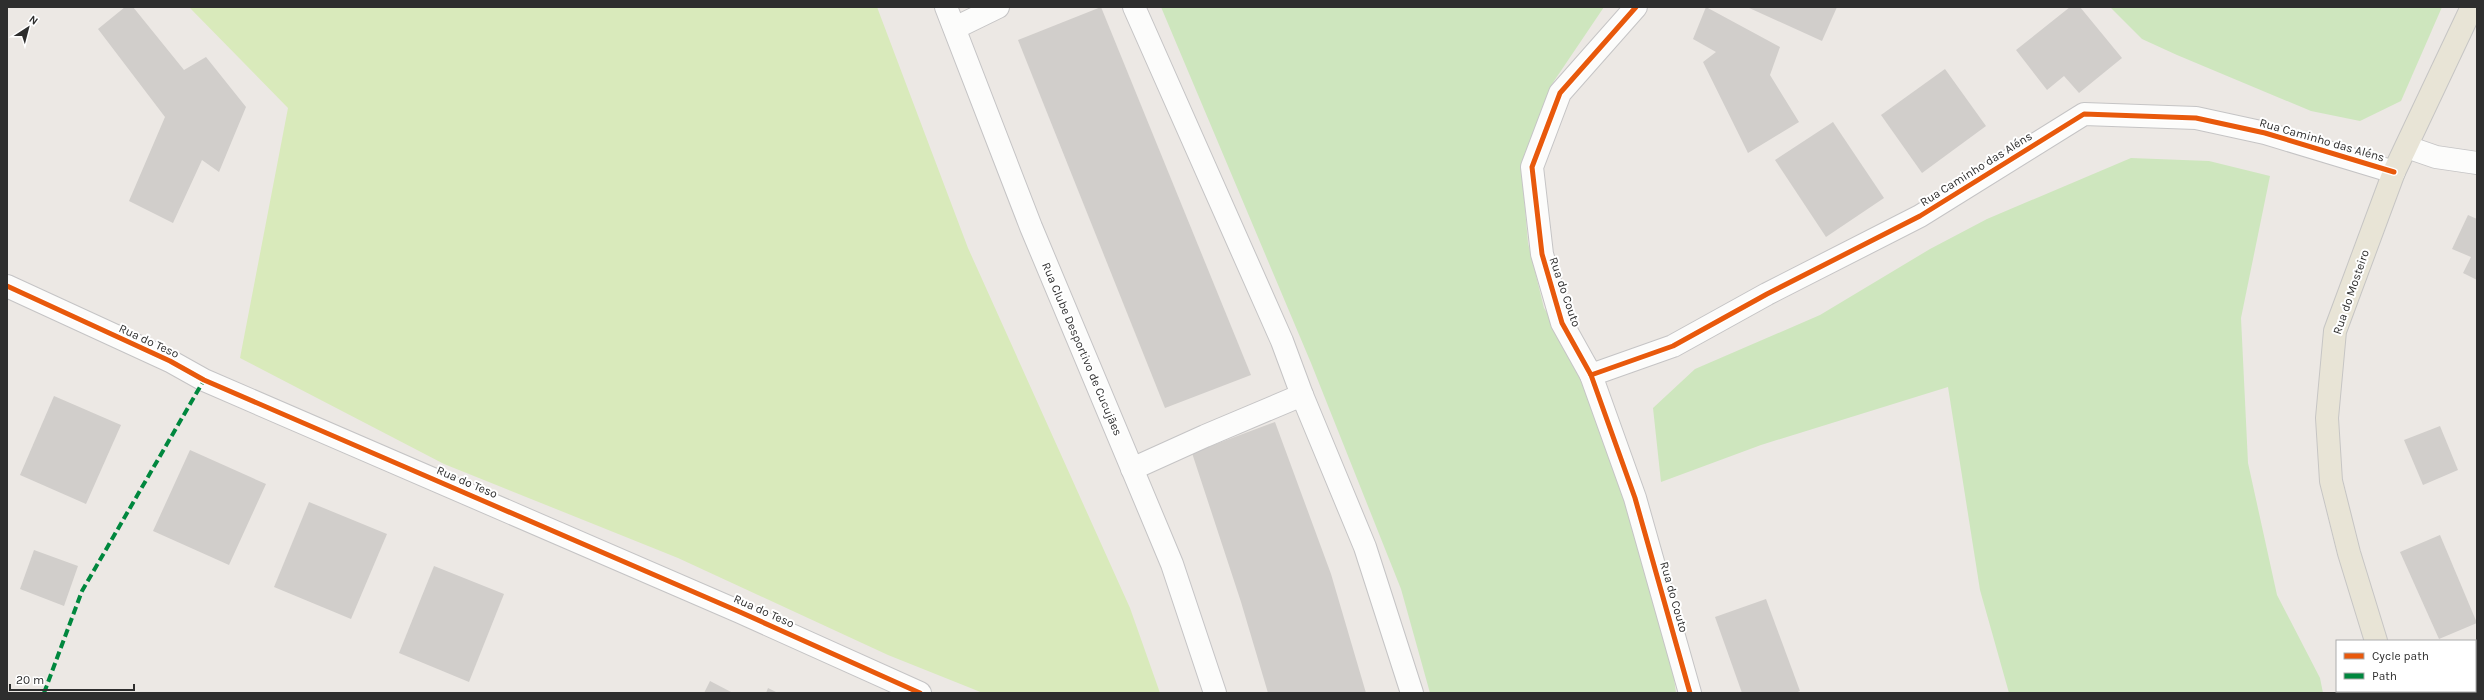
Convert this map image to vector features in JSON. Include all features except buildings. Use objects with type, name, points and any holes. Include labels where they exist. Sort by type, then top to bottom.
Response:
[{"type":"main road","name":"Rua do Mosteiro","points":[[2376,640],[2349,553],[2331,481],[2328,418],[2335,331],[2394,172],[2472,7]]},
{"type":"street","name":"Rua Clube Desportivo de Cucujães","points":[[946,7],[1031,227],[1172,564],[1216,693]]},
{"type":"street","points":[[955,28],[998,7]]},
{"type":"street","points":[[1134,7],[1282,341],[1302,395],[1365,547],[1412,693]]},
{"type":"street","name":"Rua do Couto","points":[[1636,7],[1560,93],[1532,167],[1542,254],[1562,323],[1591,375],[1635,498],[1690,693]]},
{"type":"street","name":"Rua Caminho das Aléns","points":[[1591,375],[1673,346],[1767,294],[1920,216],[2084,114],[2196,118],[2265,133],[2394,172]]},
{"type":"street","points":[[2407,147],[2436,157],[2477,163]]},
{"type":"street","name":"Rua do Teso","points":[[7,286],[170,361],[204,380],[711,599],[920,693]]},
{"type":"street","points":[[1132,469],[1302,395]]},
{"type":"green space","points":[[189,7],[877,7],[968,248],[1130,608],[1160,693],[983,693],[888,655],[678,558],[444,464],[240,358],[288,108]]},
{"type":"green space","points":[[1161,7],[1604,7],[1552,84],[1521,164],[1528,243],[1544,308],[1577,362],[1632,522],[1671,657],[1676,693],[1430,693],[1401,589],[1311,363]]},
{"type":"green space","points":[[2110,7],[2442,7],[2401,101],[2360,121],[2311,111],[2177,55],[2142,39]]},
{"type":"green space","points":[[2131,158],[2209,161],[2270,176],[2241,318],[2248,463],[2277,595],[2320,678],[2323,693],[2009,693],[1980,590],[1948,387],[1761,445],[1661,482],[1653,408],[1695,369],[1820,315],[1930,249],[1987,219]]},
{"type":"marked path","points":[[44,693],[82,591],[204,380]]},
{"type":"cycle path","points":[[1636,7],[1560,93],[1532,167],[1542,254],[1562,323],[1591,375],[1635,498],[1690,693]]},
{"type":"cycle path","points":[[1591,375],[1673,346],[1767,294],[1920,216],[2084,114],[2196,118],[2265,133],[2394,172]]},
{"type":"cycle path","points":[[7,286],[170,361],[204,380],[740,612],[920,693]]}]
